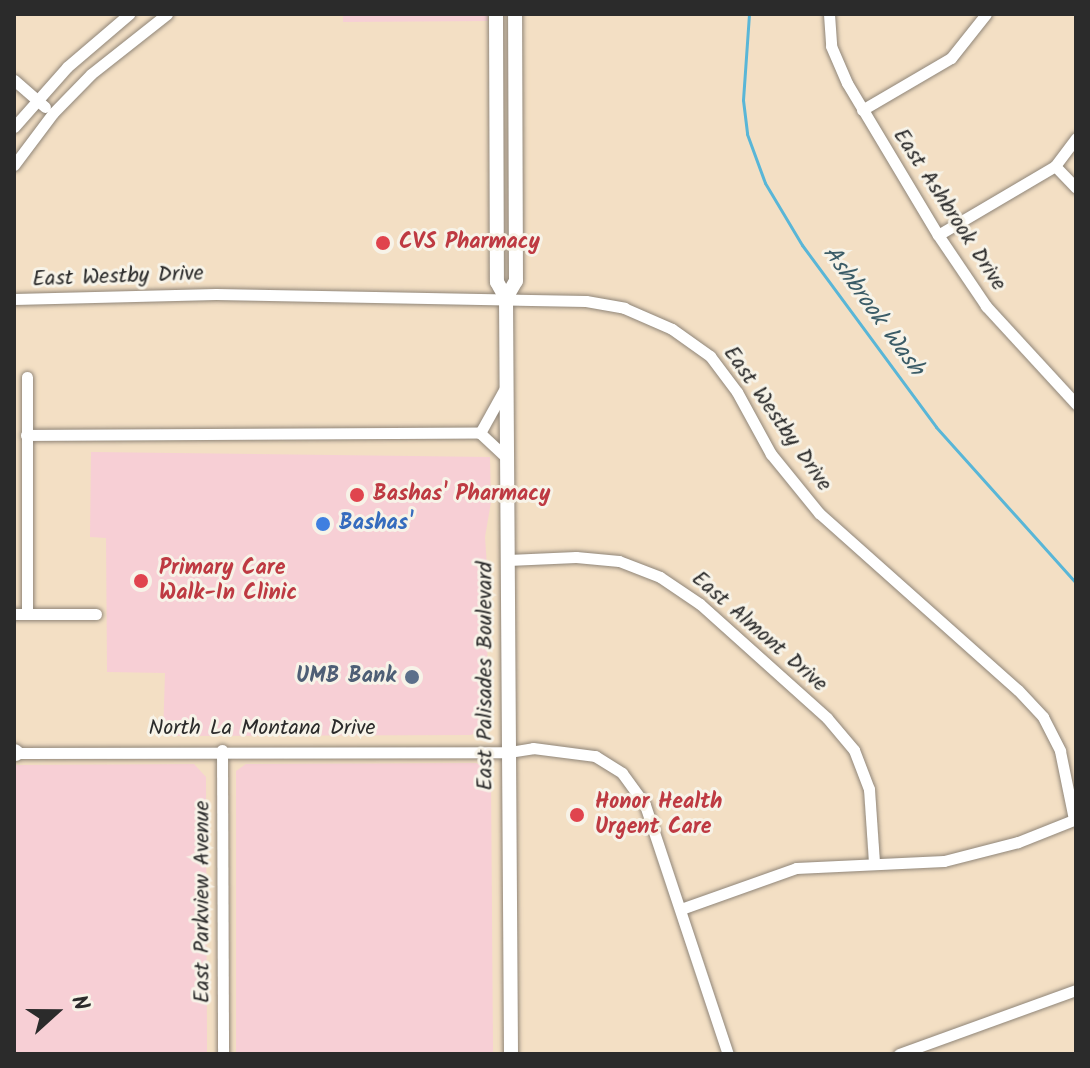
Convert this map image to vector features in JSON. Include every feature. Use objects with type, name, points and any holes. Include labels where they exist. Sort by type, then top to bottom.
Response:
[{"type":"street","points":[[14,127],[40,103],[96,40],[129,14]]},
{"type":"street","points":[[14,165],[53,113],[91,74],[167,14]]},
{"type":"street","name":"East Palisades Boulevard","points":[[496,14],[497,282],[506,298],[511,1054]]},
{"type":"street","name":"East Palisades Boulevard","points":[[506,298],[516,281],[515,14]]},
{"type":"street","name":"East Ashbrook Drive","points":[[829,14],[834,55],[862,110],[938,235],[986,306],[1076,404]]},
{"type":"street","points":[[862,110],[951,58],[986,14]]},
{"type":"street","points":[[14,80],[40,103]]},
{"type":"street","points":[[938,235],[1055,166],[1076,138]]},
{"type":"street","points":[[1055,166],[1076,188]]},
{"type":"street","name":"East Westby Drive","points":[[14,299],[216,294],[586,301],[624,308],[672,329],[710,356],[737,392],[771,454],[819,513],[1018,690],[1043,717],[1060,751],[1075,819]]},
{"type":"street","points":[[27,377],[26,435],[20,476],[27,614]]},
{"type":"street","points":[[480,433],[507,385]]},
{"type":"street","points":[[26,435],[480,433],[507,458]]},
{"type":"street","name":"East Almont Drive","points":[[508,560],[576,557],[619,561],[660,577],[700,604],[827,718],[854,750],[869,789],[874,863]]},
{"type":"street","points":[[14,614],[96,614]]},
{"type":"street","name":"North La Montana Drive","points":[[15,753],[222,750],[509,752],[533,748],[573,750],[595,756],[622,773],[645,805],[728,1054]]},
{"type":"street","name":"East Parkview Avenue","points":[[222,750],[223,1054]]},
{"type":"street","points":[[681,909],[796,868],[944,861],[1018,842],[1075,819]]},
{"type":"street","points":[[899,1054],[1076,990]]},
{"type":"shaded area","points":[[343,14],[488,14],[488,21],[343,22]]},
{"type":"shaded area","points":[[91,452],[490,457],[491,502],[485,537],[490,610],[483,728],[471,735],[163,736],[165,673],[107,672],[106,538],[90,537]]},
{"type":"shaded area","points":[[476,763],[485,767],[491,776],[493,1054],[236,1054],[236,771],[246,764]]},
{"type":"shaded area","points":[[194,764],[206,777],[207,1054],[14,1054],[14,765]]},
{"type":"waterway","name":"Ashbrook Wash","points":[[749,14],[743,100],[747,134],[765,183],[802,245],[936,427],[1076,583]]},
{"type":"place","name":"CVS Pharmacy","points":[[383,243]]},
{"type":"place","name":"Bashas' Pharmacy","points":[[357,495]]},
{"type":"place","name":"Bashas'","points":[[323,524]]},
{"type":"place","name":"Primary Care Walk-In Clinic","points":[[141,581]]},
{"type":"place","name":"UMB Bank","points":[[412,677]]},
{"type":"place","name":"Honor Health Urgent Care","points":[[577,815]]}]
